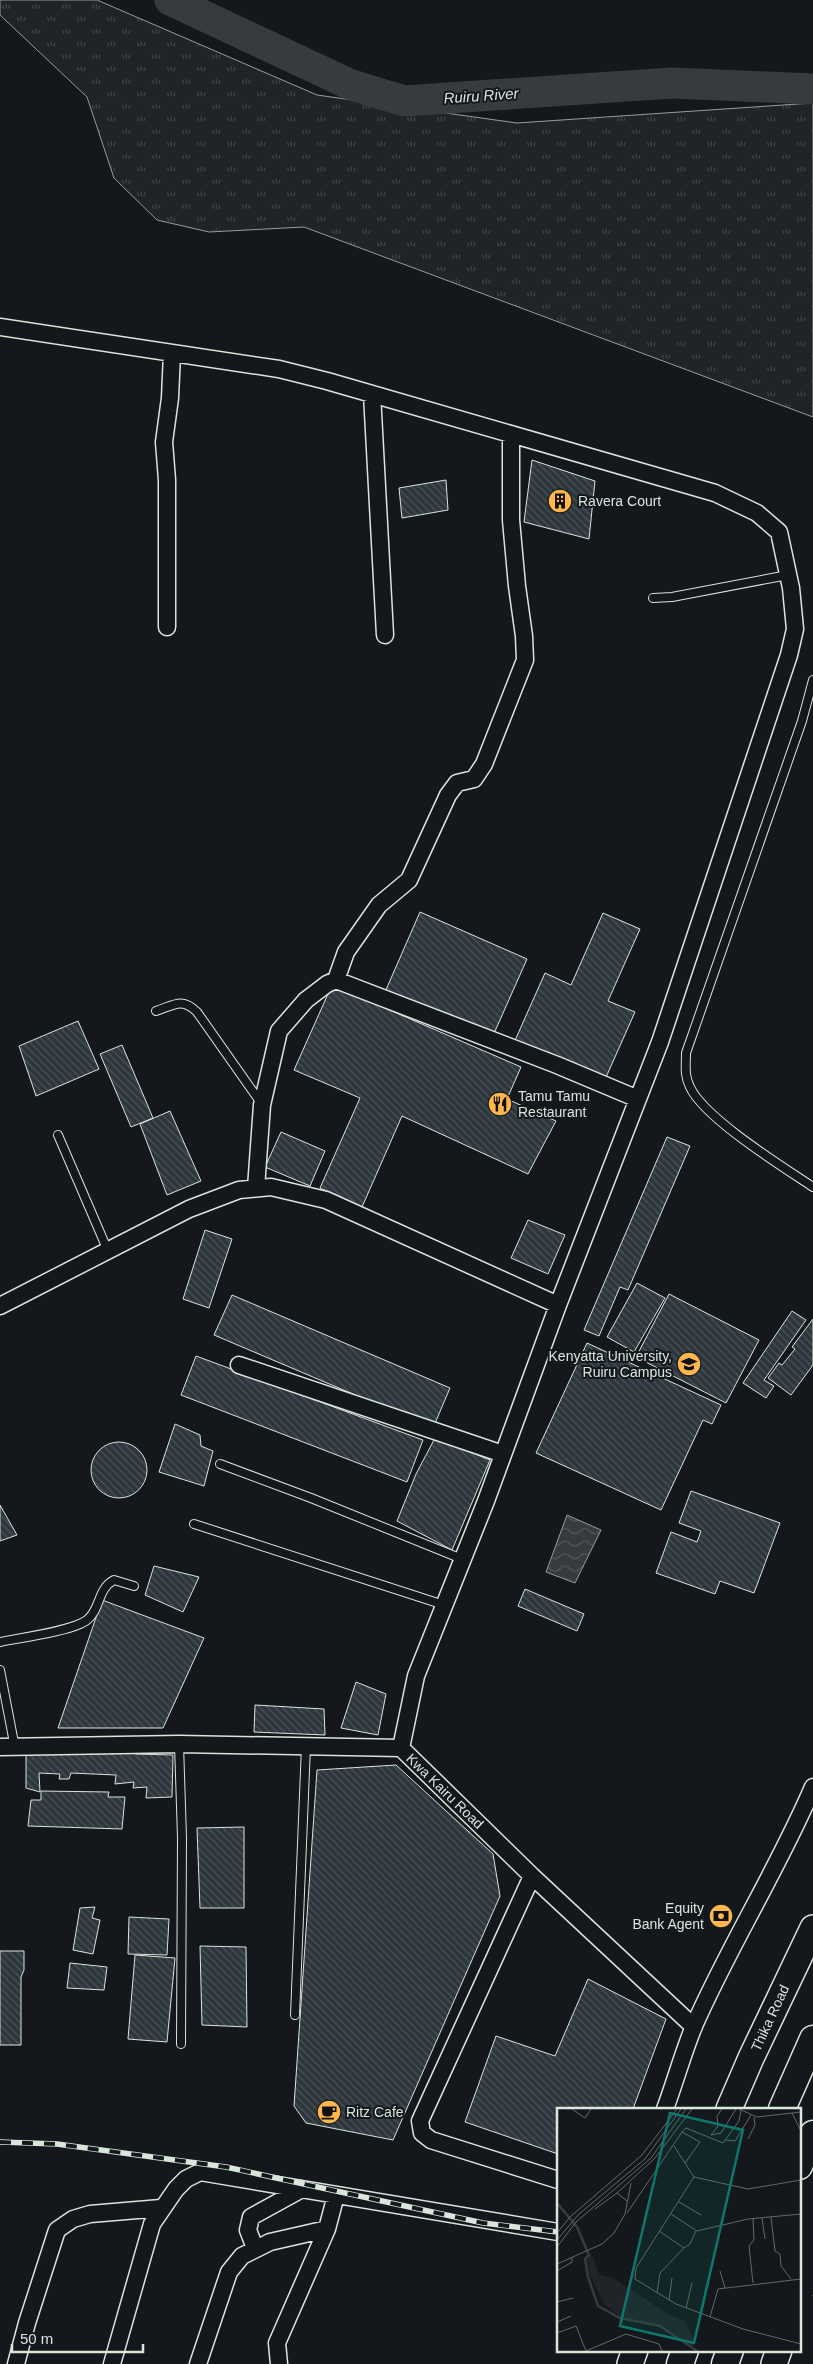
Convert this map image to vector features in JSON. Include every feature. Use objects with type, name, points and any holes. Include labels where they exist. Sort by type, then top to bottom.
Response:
[{"type":"highway","points":[[782,2108],[813,2038]]},
{"type":"highway","points":[[800,2164],[813,2134]]},
{"type":"highway","points":[[680,2364],[684,2352]]},
{"type":"highway","points":[[725,2364],[729,2352]]},
{"type":"main road","name":"Thika Road","points":[[730,2108],[751,2058],[813,1928]]},
{"type":"main road","points":[[800,2294],[813,2262]]},
{"type":"main road","points":[[630,2364],[635,2352]]},
{"type":"main road","points":[[774,2364],[778,2352]]},
{"type":"street","points":[[0,328],[279,369],[715,493],[757,512],[779,532],[788,575],[795,629],[789,655],[663,1033],[558,1305],[503,1454],[416,1676],[401,1748]]},
{"type":"street","points":[[167,626],[167,480],[164,442],[170,398],[172,353]]},
{"type":"street","points":[[372,394],[385,635]]},
{"type":"street","points":[[336,980],[346,952],[379,905],[409,880],[448,795],[456,783],[474,779],[484,764],[525,660],[511,520],[511,434]]},
{"type":"street","points":[[256,1188],[262,1105],[279,1031],[306,1000],[327,984],[336,980],[557,1065],[638,1099]]},
{"type":"street","points":[[0,1306],[189,1209],[239,1190],[271,1187],[326,1200],[558,1305]]},
{"type":"street","points":[[239,1365],[503,1454]]},
{"type":"street","name":"Kwa Kairu Road","points":[[7,1748],[178,1744],[401,1748],[532,1876],[694,2027]]},
{"type":"street","points":[[665,2108],[694,2027],[760,1892],[797,1824],[813,1787]]},
{"type":"street","points":[[532,1876],[420,2121],[422,2133],[431,2140],[557,2180]]},
{"type":"street","points":[[112,2364],[152,2224],[161,2208],[176,2189],[186,2179],[200,2172],[557,2232]]},
{"type":"street","points":[[256,2248],[248,2230],[251,2217],[302,2189]]},
{"type":"street","points":[[279,2364],[278,2343],[327,2229],[336,2195]]},
{"type":"street","points":[[16,2364],[27,2323],[58,2230],[73,2219],[90,2214],[161,2208]]},
{"type":"street","points":[[198,2364],[229,2272],[242,2256],[270,2242],[327,2229]]},
{"type":"lane","points":[[653,598],[672,597],[788,575]]},
{"type":"lane","points":[[813,680],[802,720],[686,1053],[685,1073],[690,1088],[697,1099],[719,1119],[756,1149],[813,1187]]},
{"type":"lane","points":[[156,1011],[181,1002],[190,1004],[262,1105]]},
{"type":"lane","points":[[58,1135],[108,1251]]},
{"type":"lane","points":[[220,1464],[311,1498],[462,1559]]},
{"type":"lane","points":[[194,1524],[444,1604]]},
{"type":"lane","points":[[0,1642],[75,1626],[87,1620],[94,1612],[106,1584],[114,1580],[134,1586]]},
{"type":"lane","points":[[0,1670],[7,1748]]},
{"type":"lane","points":[[178,1744],[182,1838],[181,2044]]},
{"type":"lane","points":[[295,2015],[306,1746]]},
{"type":"green space","points":[[0,0],[97,0],[317,95],[517,123],[813,103],[813,417],[304,227],[209,232],[157,220],[114,178],[87,97],[0,15]]},
{"type":"water","points":[[567,1515],[601,1530],[575,1583],[546,1572]]},
{"type":"building","name":"Ravera Court","points":[[532,460],[595,481],[589,539],[524,522]]},
{"type":"building","points":[[446,480],[448,510],[402,518],[399,488]]},
{"type":"building","points":[[420,912],[527,959],[492,1038],[385,992]]},
{"type":"building","points":[[603,913],[640,929],[608,1001],[635,1012],[603,1084],[513,1045],[545,973],[571,985]]},
{"type":"building","points":[[332,985],[521,1067],[507,1099],[556,1121],[528,1174],[402,1116],[362,1207],[320,1188],[360,1098],[294,1070]]},
{"type":"building","points":[[78,1021],[99,1069],[36,1096],[19,1046]]},
{"type":"building","points":[[122,1045],[153,1118],[131,1127],[100,1054]]},
{"type":"building","points":[[170,1111],[201,1181],[167,1195],[140,1124]]},
{"type":"building","points":[[281,1132],[325,1151],[310,1186],[265,1167]]},
{"type":"building","points":[[667,1137],[690,1146],[628,1290],[620,1287],[599,1336],[584,1330]]},
{"type":"building","points":[[528,1220],[565,1235],[548,1274],[511,1258]]},
{"type":"building","points":[[205,1230],[232,1239],[209,1308],[183,1299]]},
{"type":"building","points":[[637,1283],[665,1298],[634,1352],[607,1337]]},
{"type":"building","points":[[669,1294],[759,1340],[726,1403],[636,1357]]},
{"type":"building","points":[[232,1295],[450,1388],[433,1428],[214,1335]]},
{"type":"building","points":[[792,1311],[806,1320],[764,1380],[774,1386],[766,1398],[743,1383]]},
{"type":"building","points":[[813,1319],[813,1365],[791,1395],[768,1378],[779,1363],[782,1365],[795,1349],[792,1347]]},
{"type":"building","points":[[587,1343],[721,1405],[712,1424],[703,1420],[661,1510],[536,1453]]},
{"type":"building","points":[[196,1356],[423,1440],[407,1482],[181,1395]]},
{"type":"building","points":[[175,1424],[200,1435],[201,1446],[213,1451],[204,1486],[159,1472]]},
{"type":"building","points":[[435,1438],[490,1460],[452,1550],[397,1521],[416,1474]]},
{"type":"building","points":[[119,1442],[134,1447],[142,1455],[147,1470],[142,1485],[134,1493],[119,1498],[104,1493],[96,1485],[91,1470],[96,1455],[104,1447]]},
{"type":"building","points":[[691,1491],[780,1523],[754,1593],[720,1581],[715,1594],[656,1573],[671,1532],[697,1542],[701,1531],[679,1523]]},
{"type":"building","points":[[0,1505],[17,1535],[0,1541]]},
{"type":"building","points":[[154,1566],[199,1577],[183,1612],[145,1595]]},
{"type":"building","points":[[525,1589],[584,1614],[577,1631],[518,1606]]},
{"type":"building","points":[[102,1600],[204,1638],[163,1728],[58,1728]]},
{"type":"building","points":[[356,1682],[386,1694],[378,1735],[341,1728]]},
{"type":"building","points":[[255,1705],[324,1709],[325,1735],[254,1732]]},
{"type":"building","points":[[136,1750],[136,1754],[173,1755],[172,1797],[146,1798],[147,1787],[133,1788],[134,1782],[115,1784],[116,1775],[71,1773],[69,1779],[59,1779],[60,1774],[39,1773],[40,1792],[26,1788],[26,1751]]},
{"type":"building","points":[[396,1765],[493,1854],[500,1896],[393,2140],[306,2123],[294,2106],[317,1770]]},
{"type":"building","points":[[41,1791],[109,1792],[108,1797],[125,1797],[122,1829],[28,1826],[31,1800],[41,1800]]},
{"type":"building","points":[[244,1827],[244,1908],[200,1908],[197,1828]]},
{"type":"building","points":[[95,1907],[92,1918],[100,1920],[93,1954],[73,1950],[80,1908]]},
{"type":"building","points":[[129,1917],[169,1919],[167,1955],[128,1954]]},
{"type":"building","points":[[200,1946],[246,1947],[247,2027],[202,2025]]},
{"type":"building","points":[[0,1951],[24,1951],[24,1970],[21,1977],[21,2045],[0,2045]]},
{"type":"building","points":[[135,1955],[175,1958],[167,2042],[128,2039]]},
{"type":"building","points":[[70,1963],[107,1967],[104,1990],[67,1988]]},
{"type":"building","points":[[588,1979],[666,2019],[633,2108],[557,2108],[557,2154],[465,2122],[496,2036],[555,2056]]},
{"type":"waterway","name":"Ruiru River","points":[[170,0],[349,84],[404,101],[672,83],[813,89]]},
{"type":"railway","points":[[0,2142],[57,2144],[226,2167],[483,2223],[557,2232]]},
{"type":"railway","points":[[800,2259],[813,2259]]},
{"type":"place","name":"Ravera Court","points":[[560,501]]},
{"type":"place","name":"Tamu Tamu Restaurant","points":[[500,1104]]},
{"type":"place","name":"Kenyatta University, Ruiru Campus","points":[[689,1364]]},
{"type":"place","name":"Equity Bank Agent","points":[[721,1916]]},
{"type":"place","name":"Ritz Cafe","points":[[329,2112]]}]
